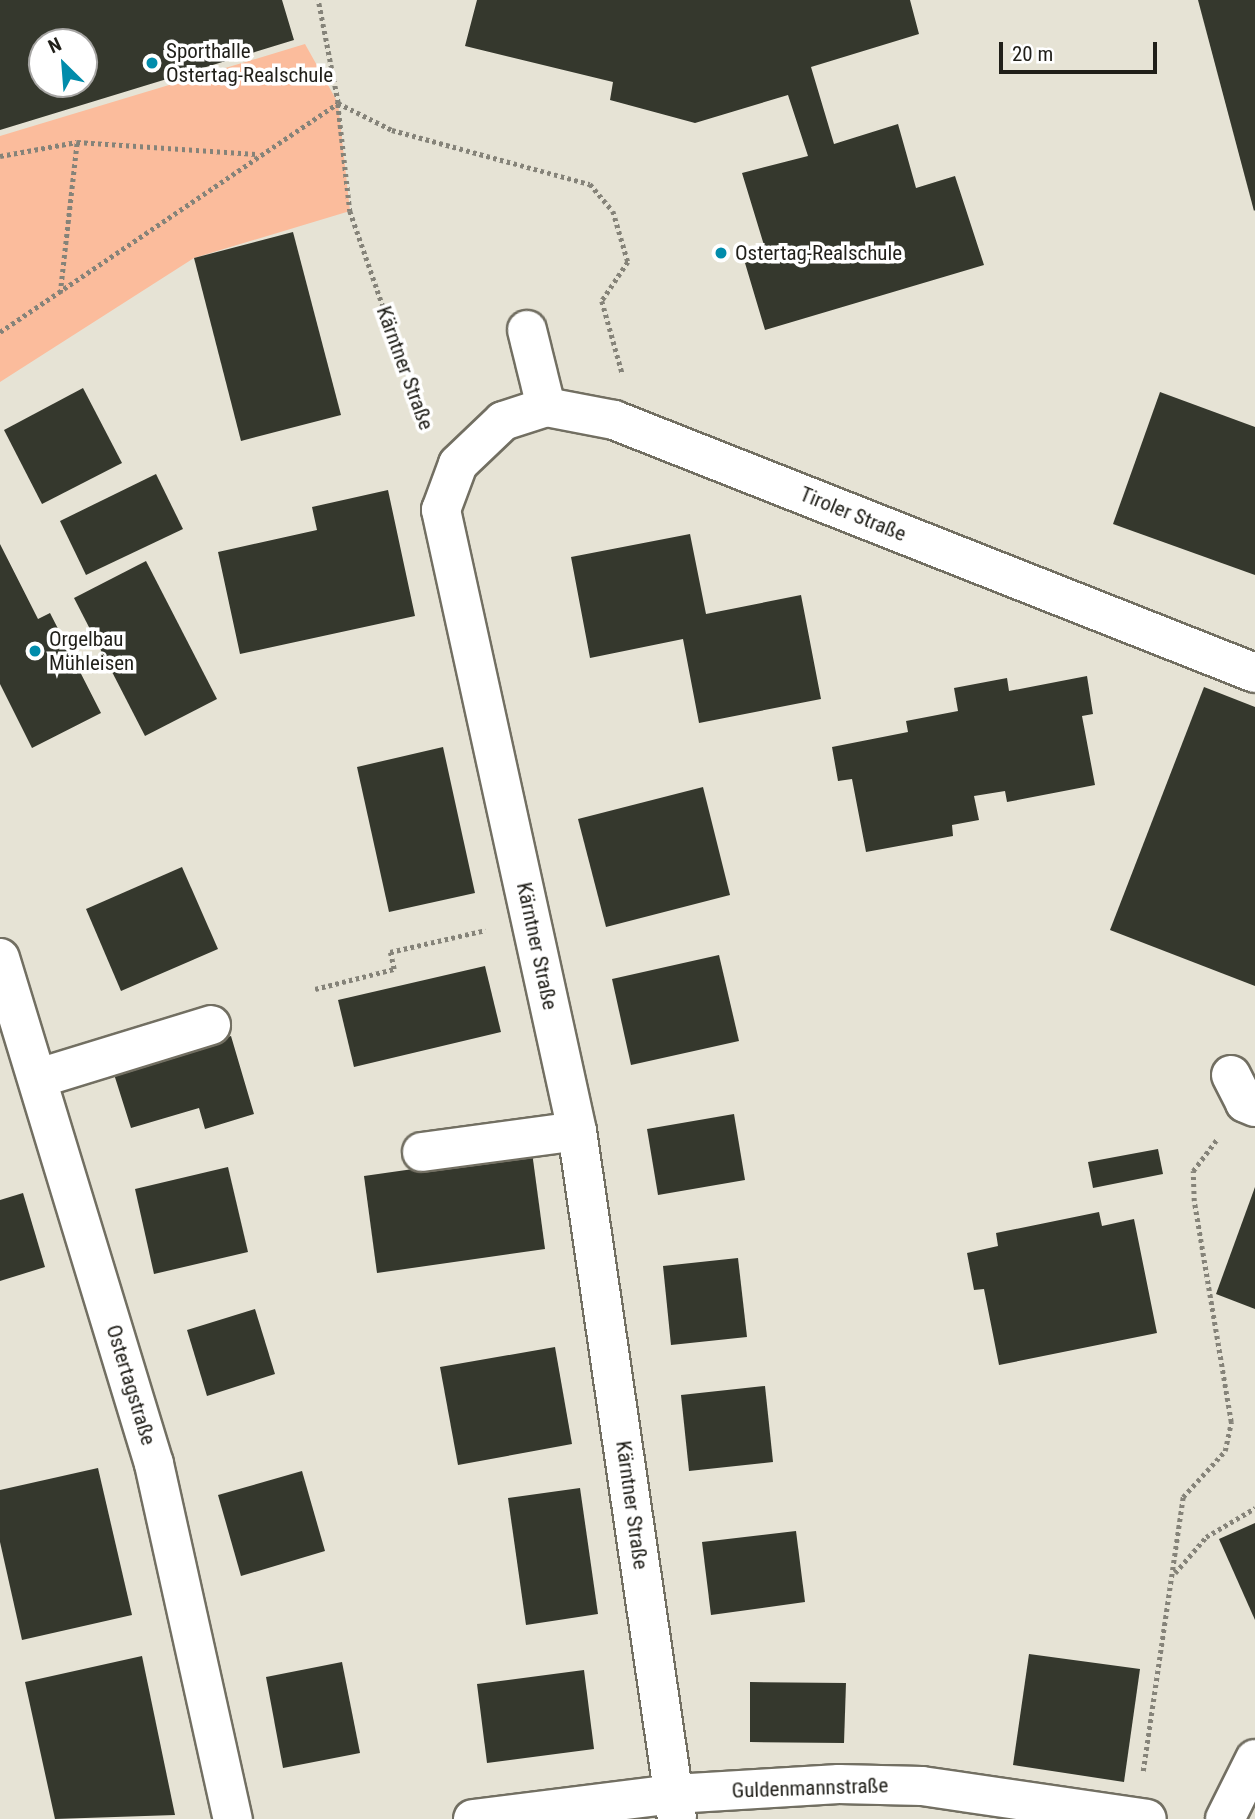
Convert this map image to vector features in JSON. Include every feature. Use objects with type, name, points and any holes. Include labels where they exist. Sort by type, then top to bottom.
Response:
[{"type":"street","points":[[458,464],[503,422],[546,407],[527,330]]},
{"type":"street","name":"Tiroler Straße","points":[[546,407],[614,420],[1255,673]]},
{"type":"street","name":"Kärntner Straße","points":[[458,464],[441,510],[577,1130],[676,1807]]},
{"type":"street","name":"Ostertagstraße","points":[[0,958],[39,1078],[154,1464],[233,1819]]},
{"type":"street","points":[[39,1078],[211,1025]]},
{"type":"street","points":[[1231,1075],[1245,1103],[1255,1107]]},
{"type":"street","points":[[422,1152],[577,1130]]},
{"type":"street","points":[[1225,1819],[1255,1759]]},
{"type":"street","name":"Guldenmannstraße","points":[[473,1819],[676,1807],[922,1786],[1141,1818]]},
{"type":"path","name":"Kärntner Straße","points":[[318,0],[338,103],[350,211],[428,437],[458,464]]},
{"type":"path","points":[[0,332],[60,294],[338,103],[392,130],[590,184],[613,211],[628,262],[602,301],[624,382],[614,420]]},
{"type":"path","points":[[0,156],[77,142],[261,154]]},
{"type":"path","points":[[60,294],[77,142]]},
{"type":"path","points":[[315,989],[394,970],[390,952],[531,919]]},
{"type":"path","points":[[1141,1818],[1183,1497],[1226,1451],[1231,1422],[1193,1171]]},
{"type":"path","points":[[1174,1574],[1206,1537],[1255,1508]]},
{"type":"shaded area","points":[[305,44],[338,103],[350,211],[194,258],[0,382],[0,136]]},
{"type":"building","name":"Sporthalle Ostertag-Realschule","points":[[0,0],[282,0],[294,40],[0,130]]},
{"type":"building","points":[[477,0],[910,0],[919,34],[811,67],[834,144],[898,124],[916,188],[955,176],[984,265],[765,330],[745,263],[767,255],[742,173],[808,156],[788,95],[695,123],[610,100],[613,82],[465,46]]},
{"type":"building","points":[[1198,0],[1255,0],[1254,211]]},
{"type":"building","points":[[293,232],[341,415],[241,441],[194,258]]},
{"type":"building","points":[[83,388],[122,463],[42,504],[4,430]]},
{"type":"building","points":[[1160,392],[1255,427],[1255,575],[1113,524]]},
{"type":"building","points":[[156,474],[183,529],[86,575],[60,521]]},
{"type":"building","points":[[388,490],[415,616],[240,654],[218,552],[317,530],[312,507]]},
{"type":"building","points":[[690,534],[706,614],[801,595],[821,699],[699,723],[683,639],[590,658],[571,557]]},
{"type":"building","name":"Orgelbau Mühleisen","points":[[0,544],[38,619],[50,613],[101,713],[32,748],[0,684]]},
{"type":"building","points":[[146,561],[217,699],[145,736],[74,598]]},
{"type":"building","points":[[1087,676],[1093,714],[1082,716],[1095,785],[1007,802],[1005,791],[974,796],[979,820],[952,825],[953,836],[866,852],[852,779],[838,781],[832,747],[908,732],[906,721],[958,711],[954,688],[1007,678],[1009,691]]},
{"type":"building","points":[[1204,687],[1255,707],[1255,986],[1110,930]]},
{"type":"building","points":[[443,747],[475,893],[389,912],[357,767]]},
{"type":"building","points":[[703,787],[730,895],[606,927],[578,819]]},
{"type":"building","points":[[182,867],[218,949],[121,991],[86,909]]},
{"type":"building","points":[[719,955],[739,1041],[631,1065],[612,979]]},
{"type":"building","points":[[485,966],[501,1032],[354,1067],[338,1000]]},
{"type":"building","points":[[231,1036],[254,1114],[205,1129],[199,1108],[131,1128],[113,1071]]},
{"type":"building","points":[[734,1114],[745,1180],[658,1195],[647,1129]]},
{"type":"building","points":[[1158,1149],[1163,1174],[1093,1188],[1088,1162]]},
{"type":"building","points":[[532,1152],[545,1249],[377,1273],[364,1176]]},
{"type":"building","points":[[228,1167],[248,1252],[154,1274],[135,1189]]},
{"type":"building","points":[[1255,1187],[1255,1309],[1216,1294]]},
{"type":"building","points":[[23,1193],[45,1267],[0,1281],[0,1200]]},
{"type":"building","points":[[1099,1212],[1102,1226],[1134,1219],[1157,1333],[999,1365],[984,1289],[974,1290],[967,1253],[998,1246],[996,1233]]},
{"type":"building","points":[[738,1258],[747,1337],[671,1345],[663,1266]]},
{"type":"building","points":[[255,1309],[275,1374],[207,1396],[187,1330]]},
{"type":"building","points":[[555,1347],[572,1444],[458,1465],[440,1367]]},
{"type":"building","points":[[765,1386],[773,1462],[689,1471],[681,1395]]},
{"type":"building","points":[[98,1468],[132,1615],[22,1640],[0,1542],[0,1490]]},
{"type":"building","points":[[302,1471],[325,1551],[241,1576],[218,1495]]},
{"type":"building","points":[[580,1488],[598,1614],[526,1625],[508,1498]]},
{"type":"building","points":[[1255,1523],[1255,1620],[1219,1539]]},
{"type":"building","points":[[796,1531],[805,1602],[711,1615],[702,1542]]},
{"type":"building","points":[[1029,1654],[1140,1669],[1124,1782],[1013,1765]]},
{"type":"building","points":[[142,1656],[175,1815],[55,1819],[25,1682]]},
{"type":"building","points":[[342,1662],[360,1753],[283,1768],[266,1677]]},
{"type":"building","points":[[584,1670],[594,1749],[487,1763],[477,1684]]},
{"type":"building","points":[[750,1682],[846,1683],[844,1743],[750,1742]]},
{"type":"place","name":"Sporthalle Ostertag-Realschule","points":[[152,63]]},
{"type":"place","name":"Ostertag-Realschule","points":[[721,253]]},
{"type":"place","name":"Orgelbau Mühleisen","points":[[35,651]]}]
